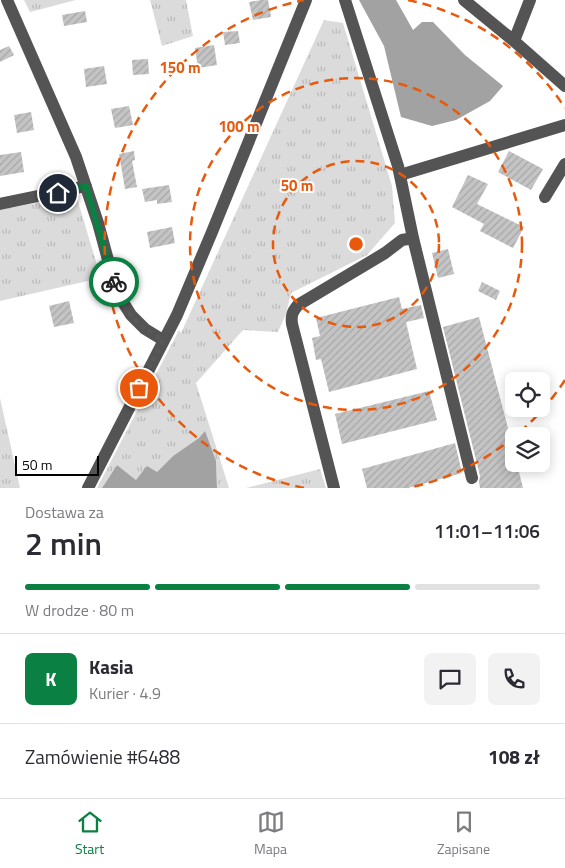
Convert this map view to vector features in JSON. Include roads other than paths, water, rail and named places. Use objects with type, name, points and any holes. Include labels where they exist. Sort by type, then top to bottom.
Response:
[{"type":"street","points":[[7,0],[57,113],[86,186],[114,282],[121,299],[131,315],[145,330],[163,340]]},
{"type":"street","points":[[88,488],[176,315],[212,232],[306,0]]},
{"type":"street","points":[[345,0],[400,175],[413,238],[472,478]]},
{"type":"street","points":[[464,0],[565,86]]},
{"type":"street","points":[[514,41],[530,0]]},
{"type":"street","points":[[400,175],[565,125]]},
{"type":"street","points":[[545,197],[565,164]]},
{"type":"street","points":[[0,204],[86,186]]},
{"type":"street","points":[[334,488],[292,324],[292,311],[298,305],[385,253],[402,240],[413,238]]}]
